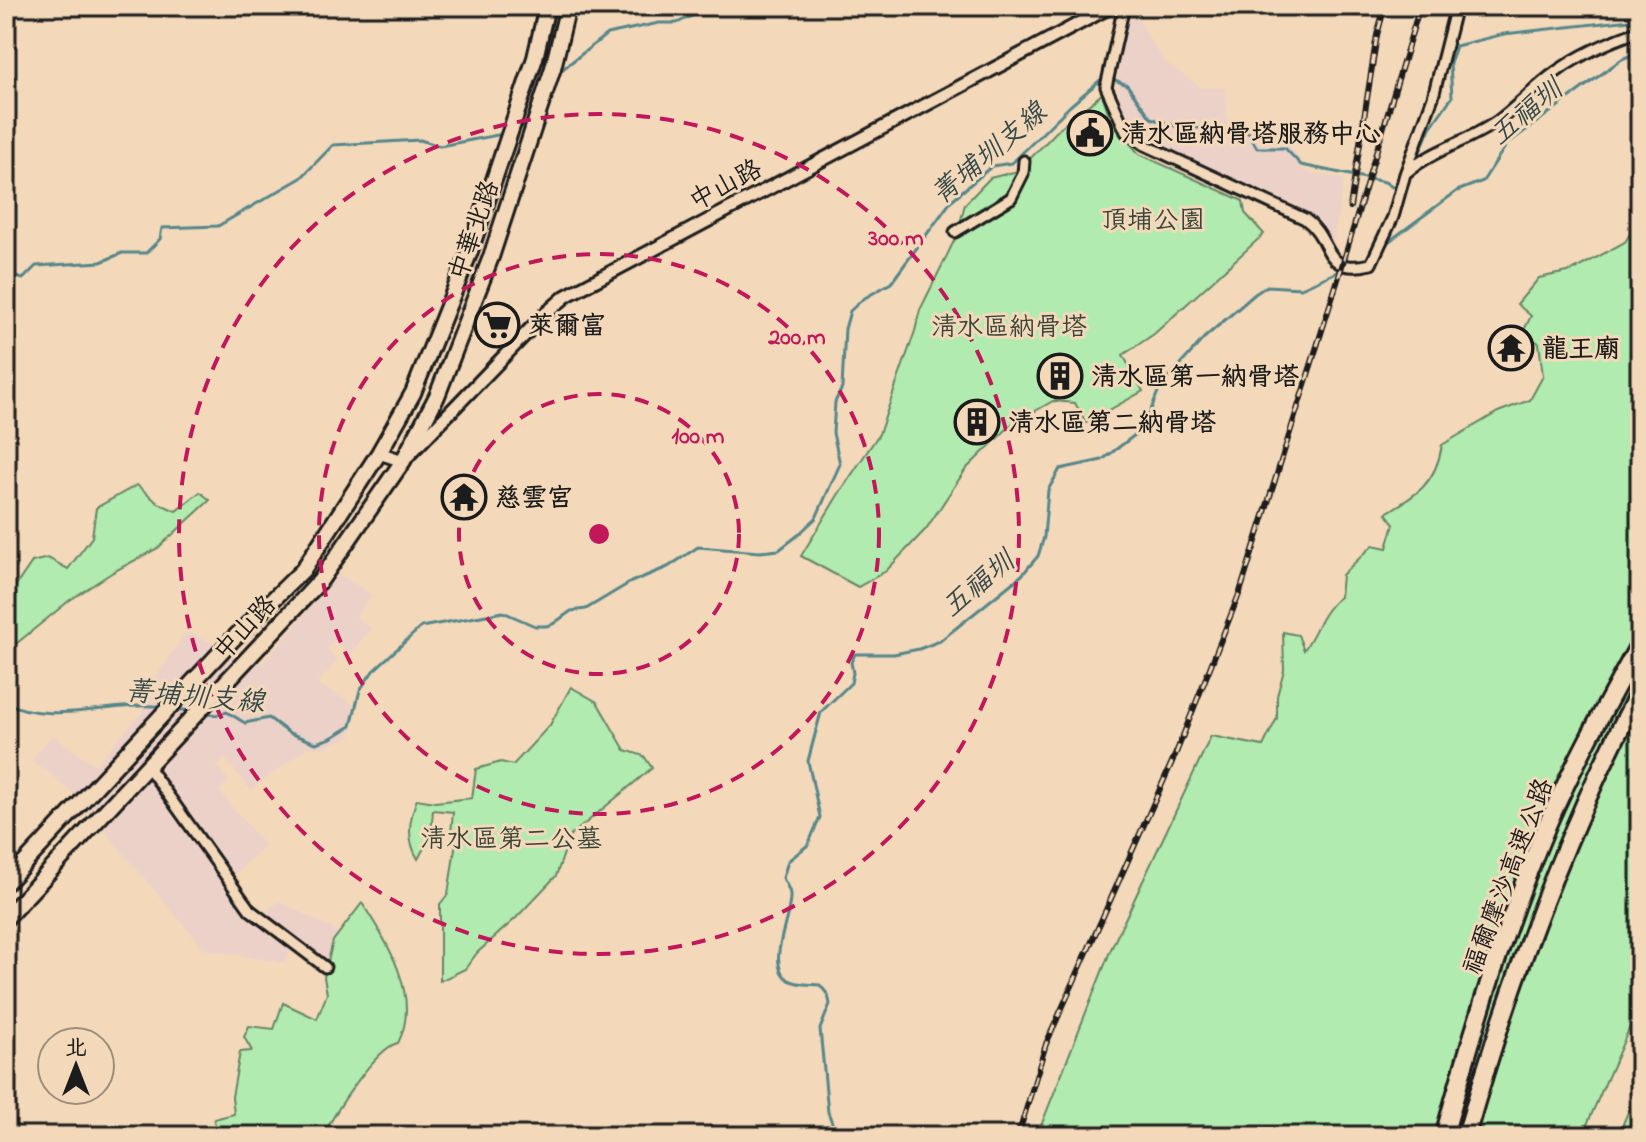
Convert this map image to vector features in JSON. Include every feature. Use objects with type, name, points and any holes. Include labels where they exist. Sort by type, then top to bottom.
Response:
[{"type":"highway","name":"福爾摩沙高速公路","points":[[1444,1136],[1502,945],[1548,823],[1640,643]]},
{"type":"highway","name":"福爾摩沙高速公路","points":[[1466,1136],[1496,1031],[1563,850],[1640,690]]},
{"type":"main road","name":"中華北路","points":[[379,453],[413,393],[469,254],[535,58],[547,6]]},
{"type":"main road","name":"中華北路","points":[[403,461],[437,396],[491,257],[553,68],[568,6]]},
{"type":"main road","name":"中山路","points":[[6,883],[231,641],[303,570],[379,453]]},
{"type":"main road","name":"中山路","points":[[6,918],[320,581],[403,461]]},
{"type":"street","name":"中山路","points":[[403,461],[522,337],[566,296],[1112,6]]},
{"type":"street","points":[[1124,6],[1106,87],[1126,132],[1145,145],[1305,219],[1339,265],[1356,268],[1371,264],[1393,217],[1433,97],[1456,6]]},
{"type":"street","points":[[1405,174],[1421,160],[1464,141],[1499,120],[1559,70],[1594,48],[1640,31]]},
{"type":"street","points":[[955,232],[1011,198],[1023,174],[1024,161]]},
{"type":"street","points":[[379,453],[403,461]]},
{"type":"street","points":[[148,767],[250,910],[325,967]]},
{"type":"shaded area","points":[[1130,7],[1163,60],[1202,88],[1225,88],[1228,124],[1250,126],[1259,143],[1291,145],[1305,172],[1344,179],[1333,246],[1311,214],[1150,141],[1126,120],[1119,96],[1118,66]]},
{"type":"shaded area","points":[[339,574],[372,595],[356,616],[371,629],[350,654],[334,640],[327,649],[338,660],[317,683],[353,704],[351,736],[322,748],[308,747],[251,790],[225,759],[217,766],[229,781],[219,791],[265,846],[233,876],[252,904],[263,914],[279,901],[340,933],[333,941],[326,971],[293,948],[283,963],[204,949],[71,791],[32,760],[52,735],[95,765],[143,711],[139,701],[186,632],[263,663]]},
{"type":"green space","name":"清水區納骨塔","points":[[1102,94],[1111,121],[1139,154],[1243,201],[1245,213],[1264,234],[1154,334],[1123,355],[1143,391],[1086,423],[1075,403],[1053,401],[1011,425],[966,469],[926,529],[886,571],[858,587],[801,556],[879,434],[920,310],[957,235],[965,204],[990,178],[1018,171],[1061,127]]},
{"type":"green space","points":[[1640,217],[1640,1004],[1582,1136],[1037,1136],[1111,949],[1211,736],[1263,746],[1277,718],[1277,696],[1284,670],[1283,632],[1298,635],[1304,650],[1324,614],[1340,597],[1342,575],[1373,545],[1387,548],[1394,524],[1386,513],[1407,500],[1430,478],[1442,445],[1498,412],[1530,400],[1543,376],[1539,343],[1522,334],[1531,316],[1517,304],[1539,278],[1572,271],[1625,242]]},
{"type":"green space","points":[[137,485],[158,503],[176,511],[200,492],[210,500],[158,548],[70,600],[6,652],[6,600],[32,562],[48,558],[68,569],[92,537],[96,508]]},
{"type":"green space","name":"清水區第二公墓","points":[[571,687],[597,702],[625,750],[644,756],[652,768],[570,836],[556,876],[477,953],[465,969],[440,981],[440,904],[448,894],[456,842],[451,833],[453,812],[433,810],[431,835],[418,859],[410,829],[417,799],[435,802],[472,798],[476,769],[501,762],[513,765],[550,725]]},
{"type":"green space","name":"清水區第二公墓","points":[[362,903],[391,952],[404,989],[404,1025],[398,1043],[367,1069],[323,1136],[236,1136],[234,1133],[217,1136],[214,1119],[234,1114],[232,1097],[240,1052],[252,1051],[244,1037],[249,1026],[274,1029],[283,1003],[317,1019],[327,994],[324,977],[333,941]]},
{"type":"green space","points":[[1640,1083],[1640,1136],[1618,1136]]},
{"type":"waterway","points":[[559,72],[607,34],[659,23],[677,23],[713,6]]},
{"type":"waterway","name":"菁埔圳支線","points":[[1416,161],[1430,128],[1452,97],[1450,63],[1456,46],[1504,34],[1640,19]]},
{"type":"waterway","name":"五福圳","points":[[1384,245],[1457,191],[1483,181],[1507,144],[1622,59],[1640,55]]},
{"type":"waterway","name":"菁埔圳支線","points":[[205,713],[216,715],[227,712],[245,723],[269,718],[289,733],[316,743],[351,726],[360,690],[373,671],[421,627],[503,612],[535,626],[546,626],[571,611],[586,609],[631,582],[668,567],[698,547],[760,552],[779,550],[816,518],[840,464],[833,433],[835,402],[842,388],[845,329],[850,311],[863,299],[891,283],[952,200],[992,166],[1012,163],[1105,76],[1127,85],[1151,118],[1175,126],[1248,132],[1257,148],[1285,148],[1301,165],[1398,186]]},
{"type":"waterway","points":[[518,130],[530,120]]},
{"type":"waterway","points":[[6,274],[23,279],[36,266],[101,262],[122,253],[146,253],[160,239],[162,228],[218,226],[301,178],[333,145],[420,140],[440,146],[503,134]]},
{"type":"waterway","name":"五福圳","points":[[837,1136],[828,1112],[820,1029],[830,1004],[828,995],[820,985],[789,980],[782,973],[779,963],[790,904],[783,878],[788,861],[808,845],[820,817],[808,761],[821,712],[851,683],[851,662],[855,654],[894,654],[940,641],[1022,575],[1038,556],[1044,537],[1048,490],[1060,469],[1102,460],[1144,428],[1159,389],[1204,338],[1255,294],[1267,286],[1301,288],[1344,269]]},
{"type":"waterway","name":"菁埔圳支線","points":[[6,702],[23,709],[62,713],[162,707]]},
{"type":"waterway","name":"菁埔圳支線","points":[[174,709],[190,711]]},
{"type":"railway","points":[[1350,207],[1377,35],[1385,6]]},
{"type":"railway","points":[[1018,1136],[1046,1044],[1176,753],[1240,592],[1420,6]]},
{"type":"place","name":"清水區納骨塔服務中心","points":[[1090,133]]},
{"type":"place","name":"萊爾富","points":[[497,325]]},
{"type":"place","name":"龍王廟","points":[[1511,348]]},
{"type":"place","name":"清水區第一納骨塔","points":[[1060,376]]},
{"type":"place","name":"清水區第二納骨塔","points":[[977,422]]},
{"type":"place","name":"慈雲宮","points":[[464,497]]},
{"type":"park label","name":"頂埔公園","points":[[1153,219]]}]
